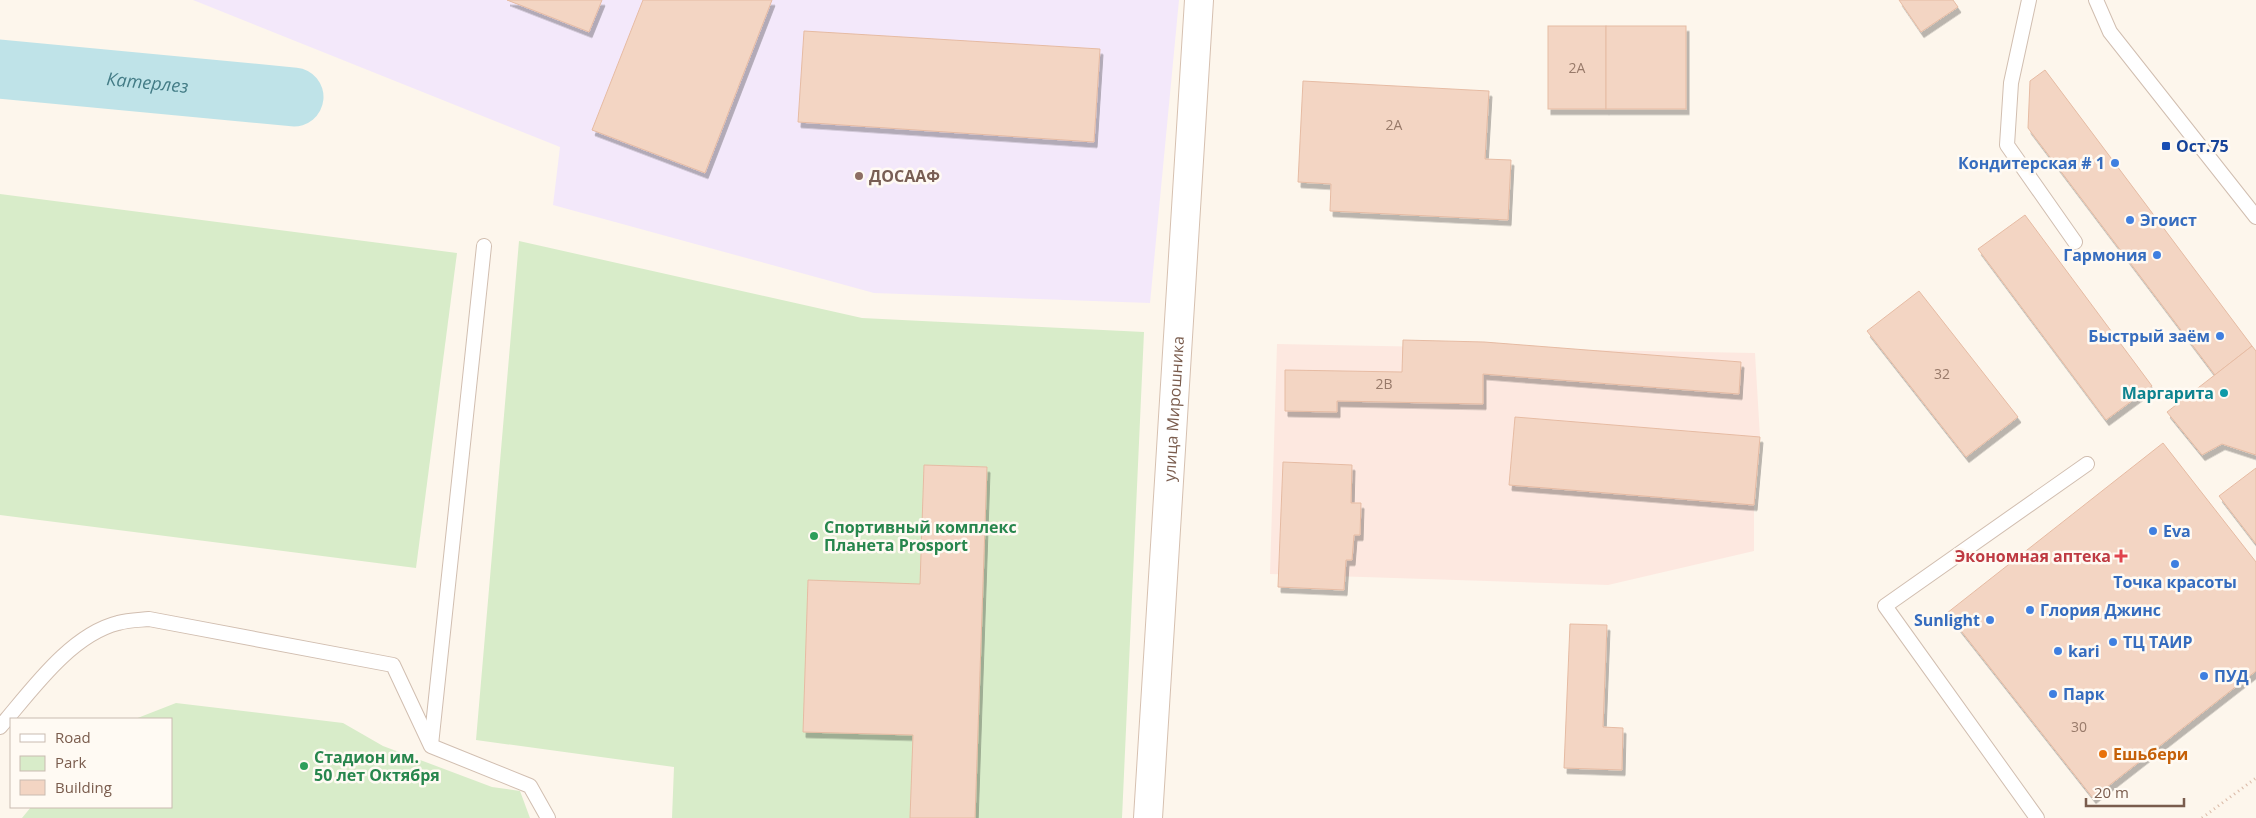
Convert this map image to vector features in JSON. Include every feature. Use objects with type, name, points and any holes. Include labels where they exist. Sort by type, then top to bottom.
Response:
[{"type":"main road","name":"улица Мирошника","points":[[1148,818],[1199,0]]},
{"type":"lane","points":[[2029,0],[2012,82],[2007,145],[2075,242]]},
{"type":"lane","points":[[2096,0],[2110,32],[2256,217]]},
{"type":"lane","points":[[431,746],[484,246]]},
{"type":"lane","points":[[2037,818],[1885,606],[2087,464]]},
{"type":"lane","points":[[0,727],[55,664],[87,638],[117,623],[149,618],[393,666],[431,746],[530,786],[548,818]]},
{"type":"path","points":[[2202,818],[2256,778]]},
{"type":"shaded area","name":"ДОСААФ","points":[[193,0],[1179,0],[1150,303],[874,293],[553,205],[560,147]]},
{"type":"shaded area","points":[[1277,344],[1755,353],[1760,437],[1754,505],[1754,551],[1608,585],[1270,574]]},
{"type":"green space","points":[[0,194],[457,253],[416,568],[0,515]]},
{"type":"green space","name":"Спортивный комплекс Планета Prosport","points":[[519,241],[862,318],[1144,332],[1122,818],[672,818],[674,767],[476,740]]},
{"type":"green space","name":"Стадион им. 50 лет Октября","points":[[176,703],[343,723],[383,746],[492,787],[520,791],[530,818],[22,818],[30,808],[172,808],[172,718],[138,718]]},
{"type":"building","points":[[507,0],[602,0],[589,32]]},
{"type":"building","points":[[643,0],[772,0],[705,173],[592,130]]},
{"type":"building","points":[[1899,0],[1953,0],[1958,7],[1921,32]]},
{"type":"building","points":[[1548,26],[1606,26],[1606,109],[1548,109]]},
{"type":"building","points":[[1606,26],[1686,26],[1686,109],[1606,109]]},
{"type":"building","points":[[804,31],[1100,49],[1094,142],[798,122]]},
{"type":"building","points":[[2045,70],[2252,346],[2215,375],[2028,128],[2030,81]]},
{"type":"building","points":[[1303,81],[1489,91],[1485,159],[1511,160],[1508,220],[1330,211],[1331,184],[1298,182]]},
{"type":"building","points":[[2025,215],[2152,386],[2106,420],[1978,249]]},
{"type":"building","points":[[1919,291],[2018,417],[1966,457],[1867,331]]},
{"type":"building","points":[[1403,340],[1484,342],[1741,362],[1739,394],[1483,374],[1483,404],[1337,401],[1337,412],[1285,411],[1285,370],[1402,372]]},
{"type":"building","name":"Маргарита","points":[[2252,346],[2256,351],[2256,455],[2222,444],[2202,455],[2167,412]]},
{"type":"building","points":[[1515,417],[1760,437],[1754,505],[1509,485]]},
{"type":"building","name":"ТЦ ТАИР","points":[[2163,443],[2256,562],[2256,671],[2093,798],[1947,613]]},
{"type":"building","points":[[1283,462],[1352,465],[1351,503],[1361,503],[1360,535],[1354,535],[1352,560],[1346,560],[1344,590],[1278,587]]},
{"type":"building","points":[[924,465],[987,467],[975,818],[910,818],[913,735],[803,732],[808,580],[920,584]]},
{"type":"building","points":[[2256,468],[2256,544],[2219,496]]},
{"type":"building","points":[[1570,624],[1607,625],[1603,727],[1623,728],[1622,770],[1564,768]]},
{"type":"waterway","name":"Катерлез","points":[[0,69],[294,97]]},
{"type":"place","name":"Ост.75","points":[[2166,146]]},
{"type":"place","name":"Кондитерская # 1","points":[[2115,163]]},
{"type":"place","name":"ДОСААФ","points":[[859,176]]},
{"type":"place","name":"Эгоист","points":[[2130,220]]},
{"type":"place","name":"Гармония","points":[[2157,255]]},
{"type":"place","name":"Быстрый заём","points":[[2220,336]]},
{"type":"place","name":"Маргарита","points":[[2224,393]]},
{"type":"place","name":"Eva","points":[[2153,531]]},
{"type":"place","name":"Спортивный комплекс Планета Prosport","points":[[814,536]]},
{"type":"place","name":"Экономная аптека","points":[[2121,556]]},
{"type":"place","name":"Точка красоты","points":[[2175,564]]},
{"type":"place","name":"Глория Джинс","points":[[2030,610]]},
{"type":"place","name":"Sunlight","points":[[1990,620]]},
{"type":"place","name":"ТЦ ТАИР","points":[[2113,642]]},
{"type":"place","name":"kari","points":[[2058,651]]},
{"type":"place","name":"ПУД","points":[[2204,676]]},
{"type":"place","name":"Парк","points":[[2053,694]]},
{"type":"place","name":"Ешьбери","points":[[2103,754]]},
{"type":"place","name":"Стадион им. 50 лет Октября","points":[[304,766]]}]
